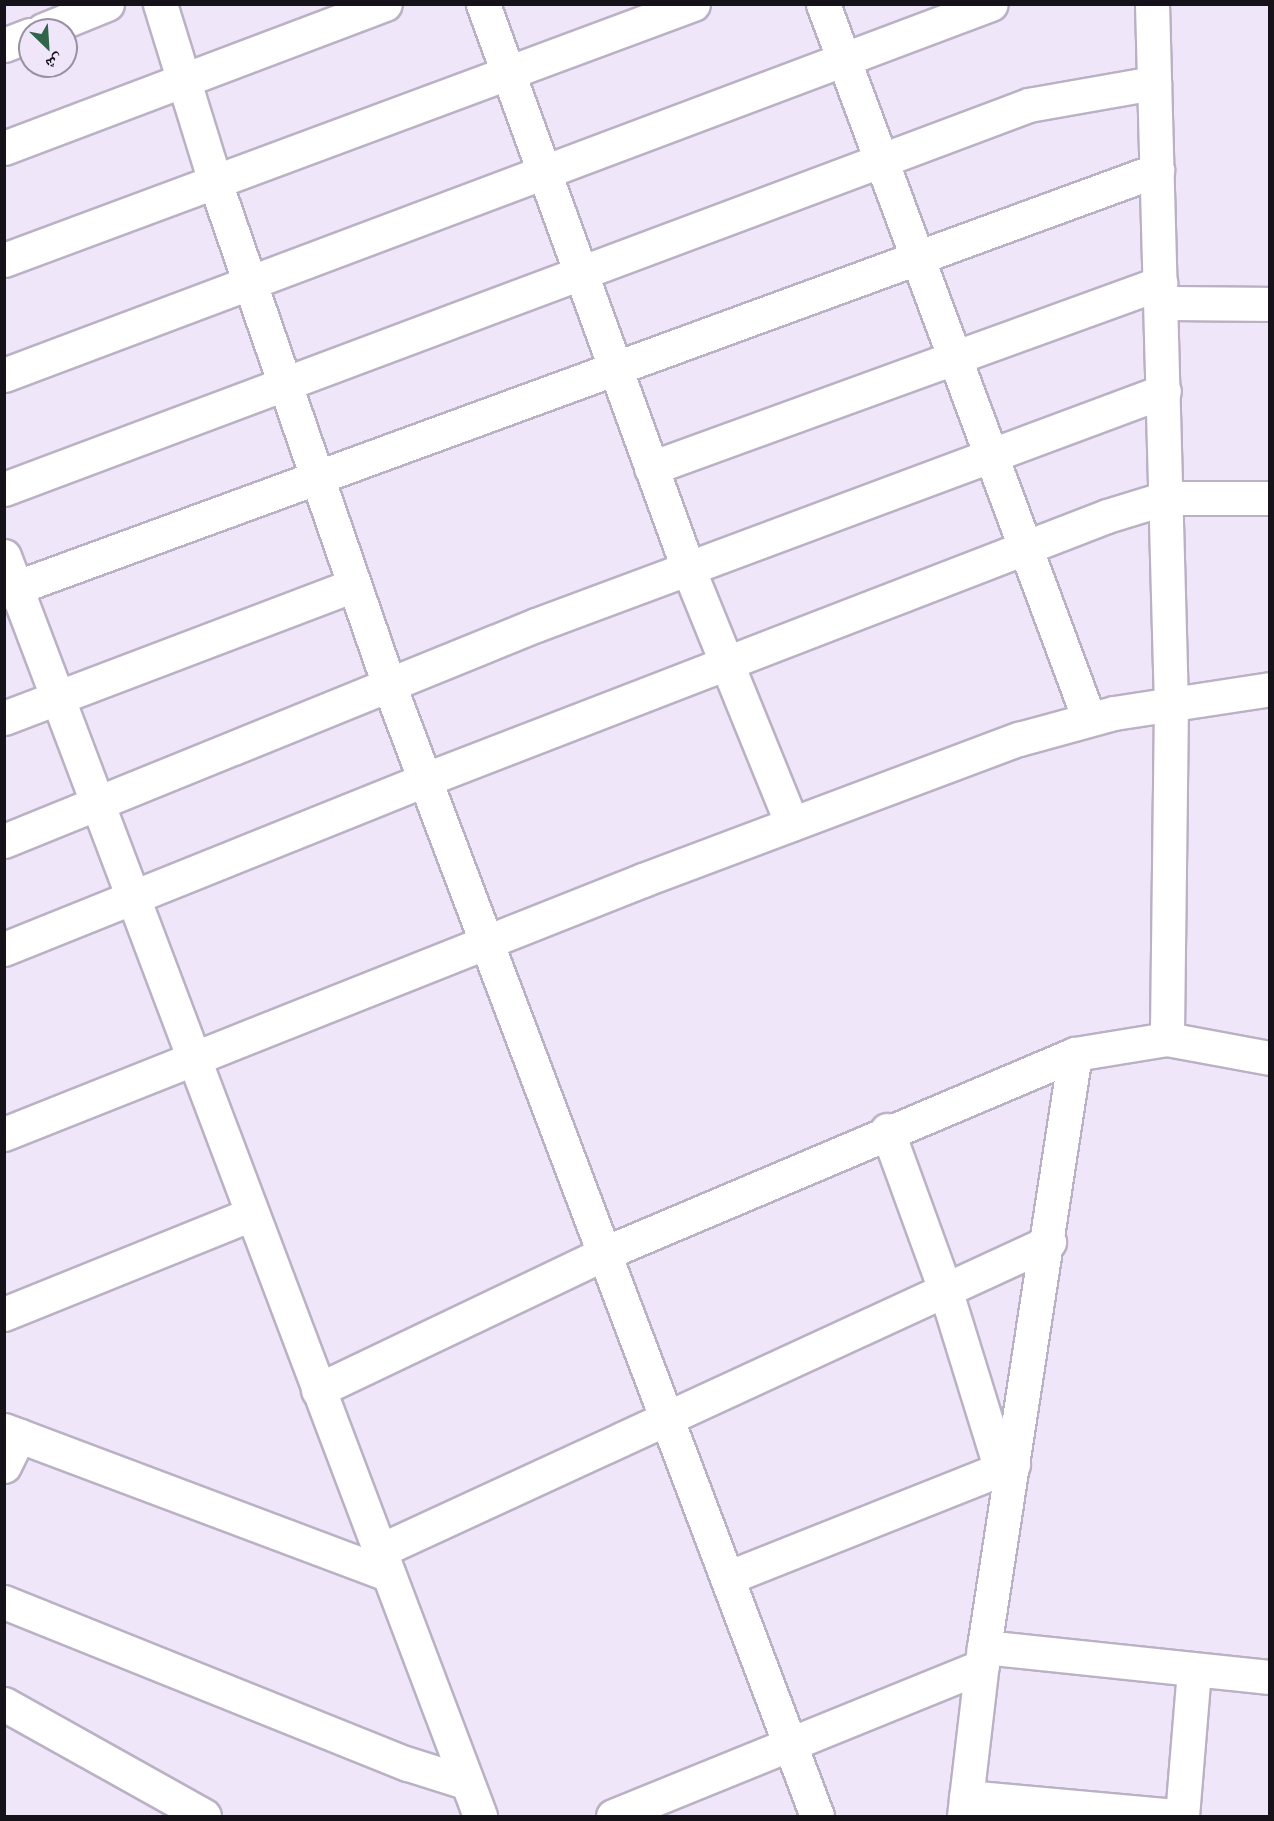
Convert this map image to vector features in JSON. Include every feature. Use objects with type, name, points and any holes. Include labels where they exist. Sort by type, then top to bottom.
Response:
[{"type":"street","points":[[73,18],[107,4]]},
{"type":"street","points":[[160,4],[181,82],[389,685],[817,1816]]},
{"type":"street","points":[[4,148],[385,4]]},
{"type":"street","points":[[483,4],[688,568],[792,824]]},
{"type":"street","points":[[4,260],[693,4]]},
{"type":"street","points":[[823,4],[1089,719]]},
{"type":"street","points":[[4,375],[543,170],[991,4]]},
{"type":"street","points":[[1152,4],[1171,704],[1167,1039]]},
{"type":"street","points":[[4,489],[580,271],[1029,105],[1154,83]]},
{"type":"street","points":[[10,590],[318,480],[1157,170]]},
{"type":"street","points":[[651,468],[954,358],[1161,293],[1269,304]]},
{"type":"street","points":[[4,842],[389,685],[688,568],[1164,391]]},
{"type":"street","points":[[4,949],[134,899],[424,780],[725,663],[1026,550],[1107,516],[1166,498],[1269,498]]},
{"type":"street","points":[[4,556],[10,590],[58,697],[99,803],[251,1214],[465,1782],[480,1816]]},
{"type":"street","points":[[4,718],[354,585]]},
{"type":"street","points":[[4,1134],[792,824],[1018,740],[1089,719],[1269,689]]},
{"type":"street","points":[[318,1390],[605,1253],[887,1130],[1075,1054],[1167,1039],[1269,1058]]},
{"type":"street","points":[[1075,1054],[1049,1242],[1007,1467],[965,1807],[1175,1816]]},
{"type":"street","points":[[887,1130],[1007,1467]]},
{"type":"street","points":[[4,1314],[251,1214]]},
{"type":"street","points":[[4,1466],[12,1433],[384,1563],[666,1415],[1049,1242]]},
{"type":"street","points":[[727,1578],[1007,1467]]},
{"type":"street","points":[[4,1602],[397,1760],[465,1782]]},
{"type":"street","points":[[614,1816],[789,1744],[983,1656],[1269,1677]]},
{"type":"street","points":[[1182,1816],[1194,1671]]},
{"type":"street","points":[[4,1704],[204,1816]]}]
